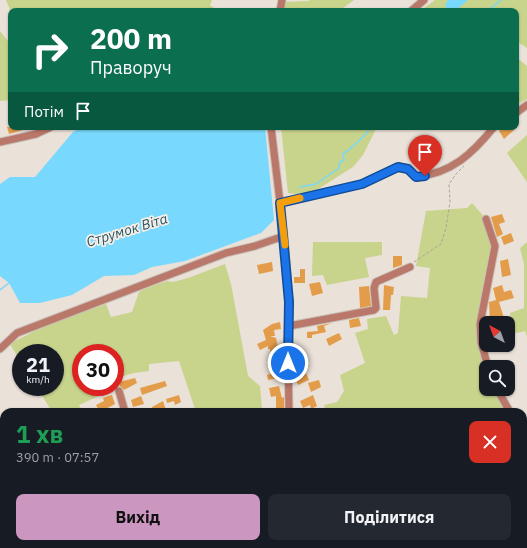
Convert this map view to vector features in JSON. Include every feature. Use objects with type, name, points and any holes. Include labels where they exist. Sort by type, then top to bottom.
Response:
[{"type":"street","points":[[415,8],[424,0]]},
{"type":"street","points":[[0,142],[36,134],[45,130]]},
{"type":"street","points":[[271,130],[284,236],[289,302],[289,408]]},
{"type":"street","points":[[280,203],[362,184],[398,167],[408,169],[416,177],[438,173],[456,165],[482,142],[492,130]]},
{"type":"street","points":[[486,219],[495,246],[480,324],[481,342],[486,360]]},
{"type":"street","points":[[0,349],[17,333],[238,249],[255,246],[284,236]]},
{"type":"street","points":[[289,326],[374,310],[376,308],[374,288],[376,282],[410,267]]},
{"type":"street","points":[[120,396],[124,408]]},
{"type":"street","points":[[501,396],[508,408]]},
{"type":"path","points":[[410,267],[414,261],[441,244],[446,228],[450,184],[456,174],[468,161]]},
{"type":"green space","points":[[6,0],[212,0],[210,5],[214,8],[9,8]]},
{"type":"green space","points":[[354,0],[343,8],[280,8],[281,2]]},
{"type":"green space","points":[[435,0],[527,0],[527,48],[519,43],[519,8],[424,8]]},
{"type":"green space","points":[[0,31],[8,41],[8,100],[0,101]]},
{"type":"green space","points":[[519,59],[527,66],[527,99],[519,103]]},
{"type":"green space","points":[[281,130],[376,130],[363,155],[353,167],[318,189],[303,195],[288,193]]},
{"type":"green space","points":[[527,135],[527,182],[507,153]]},
{"type":"green space","points":[[472,203],[486,219],[495,246],[482,316],[479,316],[479,352],[484,352],[485,360],[479,360],[479,396],[501,396],[508,408],[325,408],[324,405],[337,402],[344,391],[340,375],[365,363],[355,333],[368,329],[367,319],[386,316],[394,335],[398,333],[401,296],[427,298],[430,268],[416,266],[426,211],[467,208]]},
{"type":"green space","points":[[313,242],[382,242],[382,255],[365,258],[369,277],[327,285],[323,275],[312,276]]},
{"type":"green space","points":[[527,242],[527,337],[525,331],[515,333],[515,316],[510,316],[510,313],[524,308],[524,264],[520,248]]},
{"type":"green space","points":[[225,264],[231,284],[248,376],[260,386],[262,408],[195,408],[179,361],[149,364],[149,371],[124,376],[124,344],[72,344],[72,396],[99,396],[79,405],[80,408],[50,408],[42,396],[64,396],[64,344],[12,344],[12,348],[11,343],[51,323],[106,304],[111,317],[132,312],[139,292],[167,281],[173,282],[188,278]]},
{"type":"water","points":[[448,0],[468,0],[459,8],[446,8],[445,5]]},
{"type":"water","points":[[77,130],[265,130],[274,220],[261,233],[185,261],[152,267],[134,275],[104,276],[72,295],[40,303],[20,303],[9,283],[0,276],[0,184],[10,177],[35,177],[73,132]]},
{"type":"building","points":[[7,127],[8,130],[23,130],[9,134]]},
{"type":"building","points":[[501,130],[514,130],[504,139],[499,131]]},
{"type":"building","points":[[502,214],[505,222],[499,224],[503,234],[497,237],[491,217]]},
{"type":"building","points":[[511,233],[514,241],[504,245],[501,237]]},
{"type":"building","points":[[393,256],[402,256],[402,265],[393,268]]},
{"type":"building","points":[[508,259],[511,275],[502,277],[500,261]]},
{"type":"building","points":[[272,262],[273,271],[259,274],[257,265]]},
{"type":"building","points":[[300,269],[305,269],[305,283],[294,283],[294,277],[300,277]]},
{"type":"building","points":[[320,282],[323,293],[312,296],[309,284]]},
{"type":"building","points":[[384,285],[394,287],[393,295],[391,295],[390,310],[383,310]]},
{"type":"building","points":[[502,285],[504,292],[511,290],[514,298],[499,302],[503,316],[490,316],[489,302],[496,300],[493,288]]},
{"type":"building","points":[[369,286],[371,306],[360,308],[359,287]]},
{"type":"building","points":[[359,318],[361,326],[350,328],[349,320]]},
{"type":"building","points":[[280,322],[281,329],[274,330],[275,336],[270,336],[276,338],[278,347],[283,347],[283,358],[278,359],[281,375],[278,375],[279,378],[268,380],[267,375],[270,374],[269,368],[273,367],[270,349],[268,349],[268,346],[260,350],[257,344],[266,340],[263,330],[272,324]]},
{"type":"building","points":[[332,323],[324,326],[326,332],[312,335],[312,338],[307,338],[307,332],[318,331],[317,326]]},
{"type":"building","points":[[339,333],[342,339],[329,346],[326,339]]},
{"type":"building","points":[[306,373],[309,380],[298,385],[295,378]]},
{"type":"building","points":[[135,378],[137,383],[124,390],[124,381]]},
{"type":"building","points":[[319,380],[321,387],[311,392],[308,383]]},
{"type":"building","points":[[165,381],[167,386],[142,395],[140,388]]},
{"type":"building","points":[[279,386],[282,398],[284,397],[284,408],[276,408],[276,396],[271,397],[269,388]]},
{"type":"building","points":[[179,395],[181,402],[175,405],[174,401],[167,403],[166,399]]},
{"type":"building","points":[[313,395],[317,406],[311,408],[310,405],[303,408],[300,401]]},
{"type":"building","points":[[112,396],[115,404],[108,408],[98,408],[96,405],[104,401],[103,398]]},
{"type":"building","points":[[141,396],[144,404],[133,407],[131,400]]},
{"type":"building","points":[[163,401],[165,408],[152,408]]},
{"type":"waterway","name":"Струмок Віта","points":[[492,8],[501,0]]},
{"type":"waterway","name":"Струмок Віта","points":[[300,187],[316,184],[339,168],[340,162],[344,160],[343,154],[355,145],[369,130]]},
{"type":"waterway","name":"Струмок Віта","points":[[0,290],[9,283]]},
{"type":"slow traffic","points":[[285,245],[280,203],[300,198]]},
{"type":"route","points":[[288,363],[289,302],[280,203],[362,184],[398,167],[408,169],[416,177],[425,176]]}]
